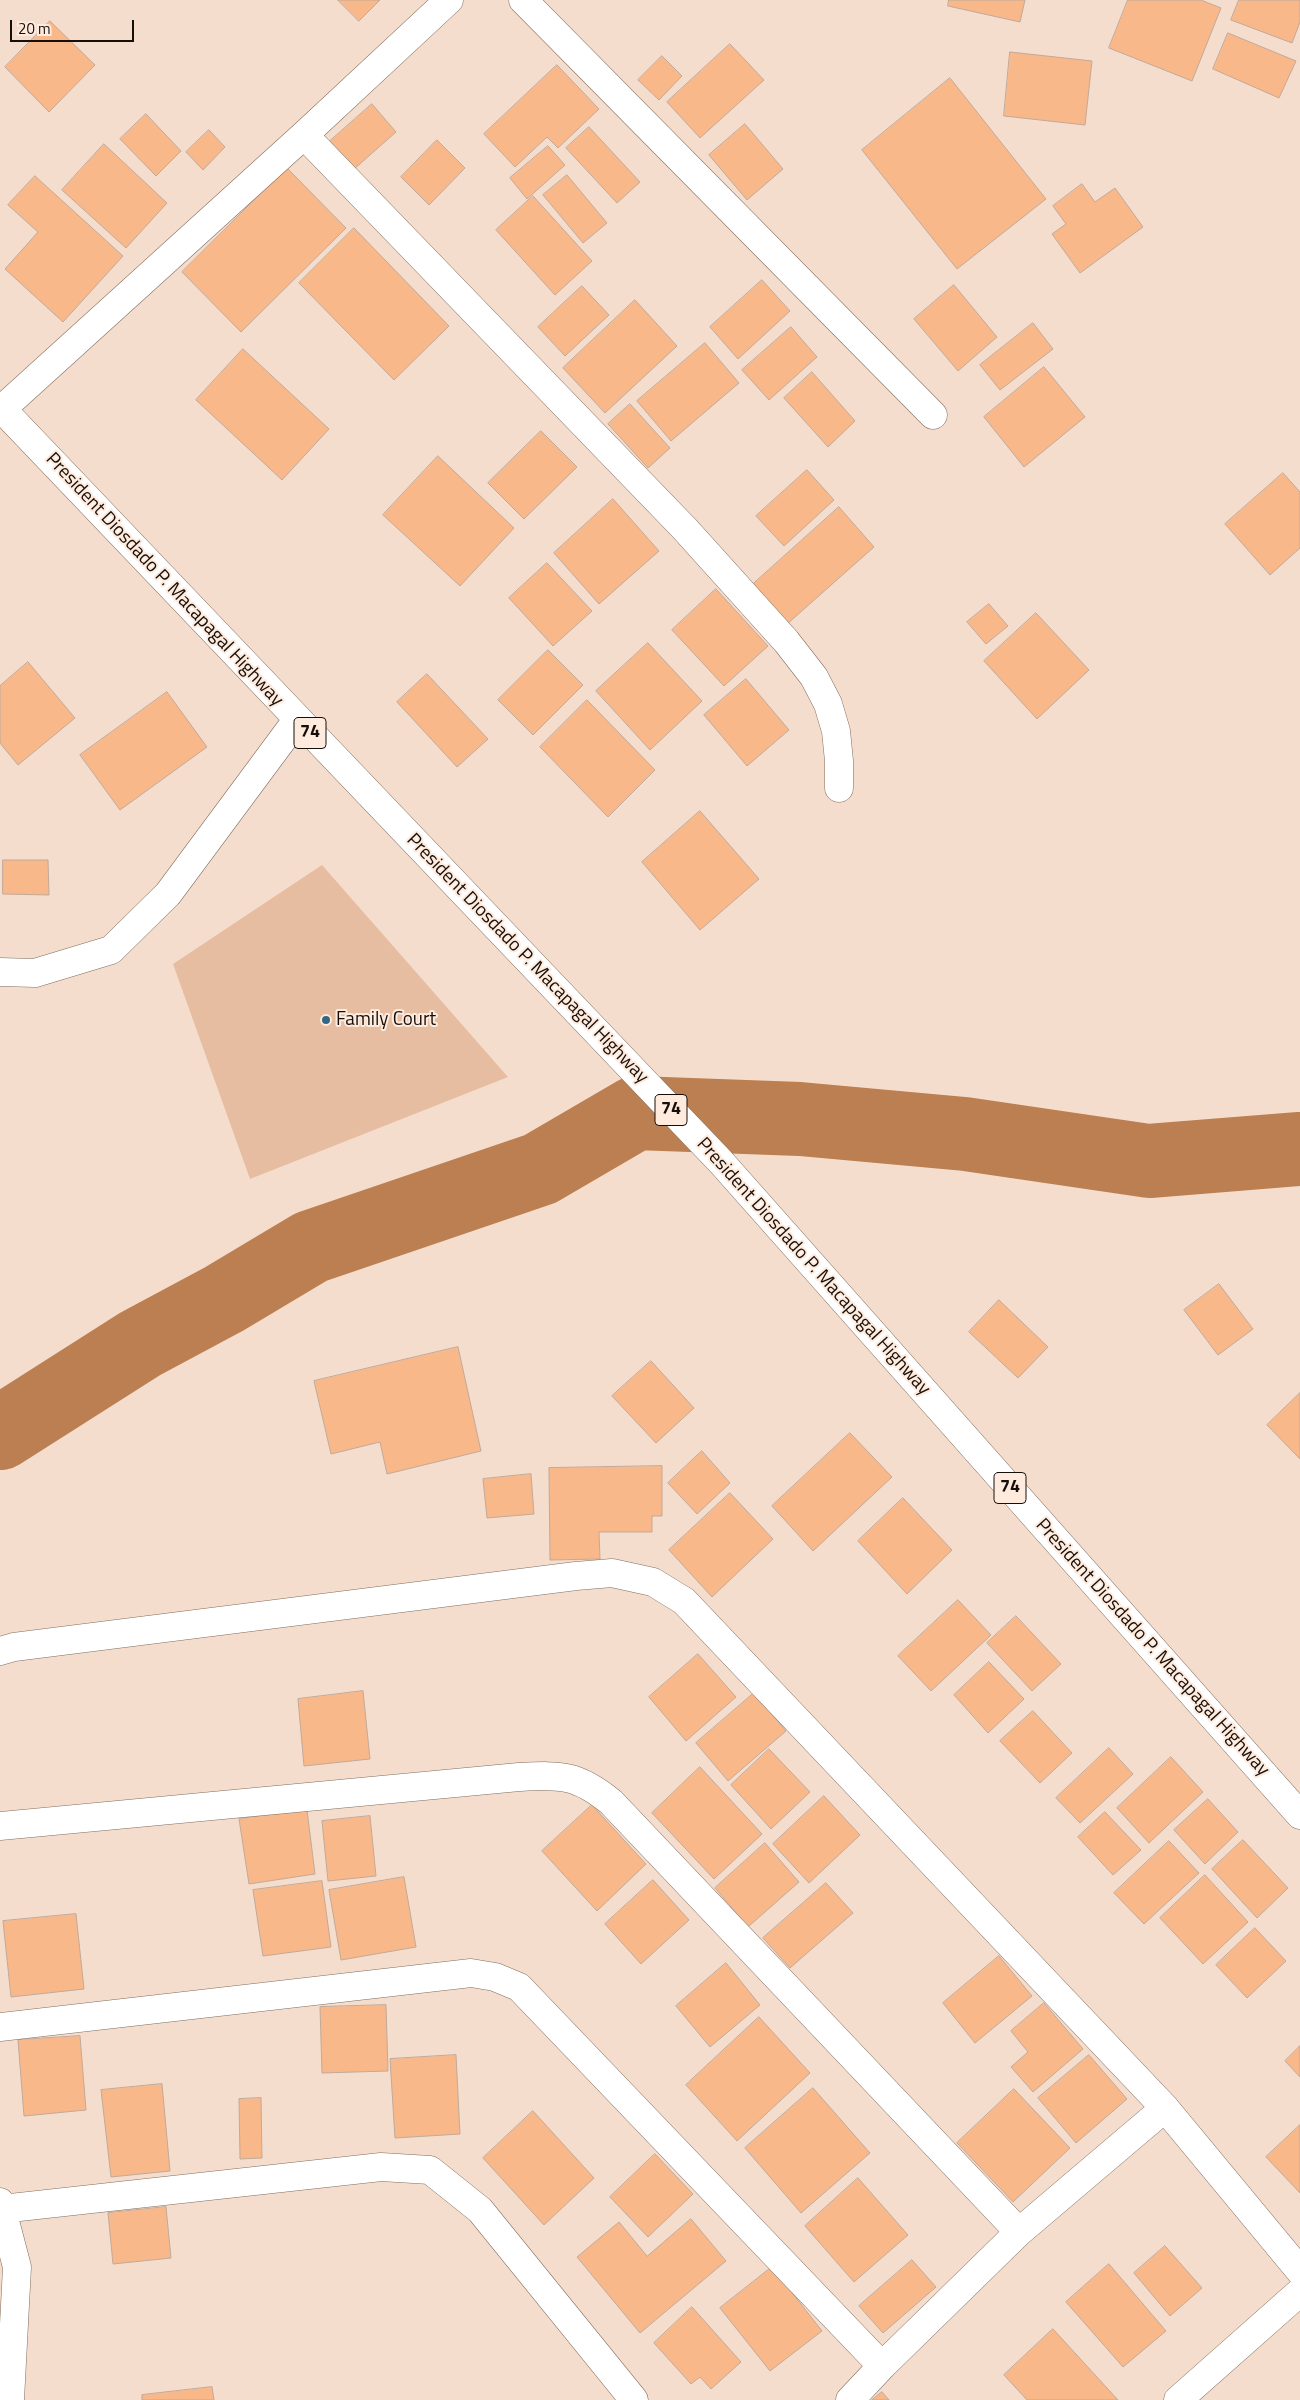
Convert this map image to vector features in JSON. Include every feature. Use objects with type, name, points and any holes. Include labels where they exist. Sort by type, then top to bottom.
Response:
[{"type":"main road","points":[[1,408],[304,135],[449,0]]},
{"type":"main road","points":[[523,0],[933,415]]},
{"type":"main road","points":[[304,135],[678,522],[786,641],[814,677],[828,704],[836,731],[840,761],[839,788]]},
{"type":"main road","name":"President Diosdado P. Macapagal Highway","points":[[1,408],[721,1162],[1300,1815]]},
{"type":"main road","points":[[0,972],[35,973],[111,950],[168,894],[297,720]]},
{"type":"main road","points":[[0,1651],[14,1647],[576,1576],[612,1574],[653,1582],[684,1601],[1165,2108],[1300,2271]]},
{"type":"main road","points":[[0,1826],[519,1777],[549,1776],[571,1778],[591,1785],[611,1802],[1019,2232]]},
{"type":"main road","points":[[0,2027],[471,1973],[495,1977],[519,1987],[524,1992],[882,2366]]},
{"type":"main road","points":[[850,2400],[882,2366],[1019,2232],[1165,2108]]},
{"type":"main road","points":[[10,2400],[17,2266],[1,2206],[380,2167],[430,2170],[480,2210],[634,2400]]},
{"type":"main road","points":[[1178,2400],[1300,2292]]},
{"type":"shaded area","name":"Family Court","points":[[322,865],[508,1077],[250,1179],[173,964]]},
{"type":"building","points":[[338,0],[380,0],[359,21]]},
{"type":"building","points":[[949,0],[1025,0],[1020,22],[948,6]]},
{"type":"building","points":[[1128,0],[1201,0],[1221,8],[1192,81],[1109,48]]},
{"type":"building","points":[[1239,0],[1300,0],[1300,22],[1292,43],[1231,20]]},
{"type":"building","points":[[50,21],[95,65],[49,112],[5,67]]},
{"type":"building","points":[[1228,33],[1296,61],[1279,98],[1213,69]]},
{"type":"building","points":[[730,44],[764,80],[700,138],[667,102]]},
{"type":"building","points":[[1010,52],[1092,61],[1085,125],[1004,116]]},
{"type":"building","points":[[662,56],[682,76],[659,100],[638,80]]},
{"type":"building","points":[[557,65],[599,109],[558,148],[547,137],[515,167],[484,134]]},
{"type":"building","points":[[950,78],[1046,199],[957,269],[862,150]]},
{"type":"building","points":[[372,104],[396,132],[353,170],[329,142]]},
{"type":"building","points":[[146,114],[181,151],[156,176],[120,139]]},
{"type":"building","points":[[745,124],[783,169],[747,200],[709,155]]},
{"type":"building","points":[[589,127],[640,182],[617,203],[566,148]]},
{"type":"building","points":[[209,130],[225,147],[203,170],[186,152]]},
{"type":"building","points":[[437,140],[465,168],[429,205],[401,177]]},
{"type":"building","points":[[104,144],[167,203],[126,248],[62,190]]},
{"type":"building","points":[[548,146],[565,165],[527,199],[510,178]]},
{"type":"building","points":[[287,168],[346,228],[241,332],[182,272]]},
{"type":"building","points":[[567,175],[607,223],[583,243],[543,195]]},
{"type":"building","points":[[35,176],[123,256],[63,322],[5,269],[38,232],[8,205]]},
{"type":"building","points":[[1082,184],[1095,202],[1115,188],[1143,227],[1080,273],[1052,234],[1066,224],[1053,206]]},
{"type":"building","points":[[533,196],[592,261],[555,295],[496,230]]},
{"type":"building","points":[[354,228],[449,326],[394,380],[299,283]]},
{"type":"building","points":[[762,280],[790,311],[738,359],[710,327]]},
{"type":"building","points":[[954,285],[997,337],[958,371],[914,319]]},
{"type":"building","points":[[582,286],[609,315],[565,356],[538,327]]},
{"type":"building","points":[[635,300],[677,346],[605,413],[563,368]]},
{"type":"building","points":[[1033,323],[1053,349],[1000,390],[980,365]]},
{"type":"building","points":[[791,327],[817,357],[769,400],[742,370]]},
{"type":"building","points":[[705,343],[739,383],[671,441],[637,401]]},
{"type":"building","points":[[243,349],[329,429],[282,480],[196,400]]},
{"type":"building","points":[[1044,367],[1085,417],[1024,467],[984,417]]},
{"type":"building","points":[[812,372],[855,421],[828,447],[784,398]]},
{"type":"building","points":[[630,404],[670,448],[648,468],[608,424]]},
{"type":"building","points":[[541,431],[577,467],[524,519],[488,483]]},
{"type":"building","points":[[438,456],[514,528],[460,586],[383,515]]},
{"type":"building","points":[[807,470],[834,500],[784,546],[756,516]]},
{"type":"building","points":[[1283,473],[1300,492],[1300,548],[1270,575],[1225,524]]},
{"type":"building","points":[[613,499],[659,551],[599,604],[554,553]]},
{"type":"building","points":[[839,507],[874,547],[786,625],[751,586]]},
{"type":"building","points":[[547,563],[592,611],[553,646],[509,598]]},
{"type":"building","points":[[716,589],[768,646],[724,686],[672,630]]},
{"type":"building","points":[[989,604],[1008,626],[986,644],[967,622]]},
{"type":"building","points":[[1036,613],[1089,670],[1037,719],[984,661]]},
{"type":"building","points":[[648,643],[702,701],[650,750],[596,691]]},
{"type":"building","points":[[548,650],[583,685],[533,735],[498,700]]},
{"type":"building","points":[[28,662],[75,718],[18,765],[0,743],[0,686]]},
{"type":"building","points":[[427,674],[488,739],[457,767],[397,702]]},
{"type":"building","points":[[746,679],[789,730],[747,766],[704,715]]},
{"type":"building","points":[[167,692],[207,747],[120,810],[80,755]]},
{"type":"building","points":[[587,700],[655,770],[608,817],[540,747]]},
{"type":"building","points":[[700,811],[759,879],[700,930],[642,862]]},
{"type":"building","points":[[3,860],[48,860],[49,895],[3,894]]},
{"type":"building","points":[[1219,1284],[1253,1329],[1218,1355],[1184,1310]]},
{"type":"building","points":[[999,1300],[1048,1347],[1018,1378],[969,1332]]},
{"type":"building","points":[[458,1347],[481,1451],[387,1474],[380,1442],[331,1454],[314,1381]]},
{"type":"building","points":[[651,1361],[694,1408],[656,1443],[612,1396]]},
{"type":"building","points":[[1300,1393],[1300,1459],[1267,1425]]},
{"type":"building","points":[[850,1433],[892,1477],[813,1551],[772,1506]]},
{"type":"building","points":[[702,1451],[730,1483],[697,1514],[668,1483]]},
{"type":"building","points":[[662,1466],[662,1516],[652,1516],[652,1532],[599,1532],[600,1559],[550,1560],[549,1468]]},
{"type":"building","points":[[531,1474],[534,1514],[487,1518],[483,1479]]},
{"type":"building","points":[[730,1493],[773,1539],[712,1597],[669,1550]]},
{"type":"building","points":[[903,1498],[952,1550],[907,1594],[858,1541]]},
{"type":"building","points":[[958,1600],[991,1635],[931,1691],[898,1656]]},
{"type":"building","points":[[1016,1616],[1061,1664],[1032,1691],[987,1643]]},
{"type":"building","points":[[698,1654],[736,1697],[686,1741],[649,1697]]},
{"type":"building","points":[[989,1662],[1024,1699],[988,1733],[954,1695]]},
{"type":"building","points":[[363,1691],[370,1759],[304,1766],[298,1699]]},
{"type":"building","points":[[754,1693],[786,1731],[728,1781],[696,1743]]},
{"type":"building","points":[[1033,1711],[1072,1753],[1040,1783],[1000,1741]]},
{"type":"building","points":[[1109,1748],[1133,1774],[1080,1823],[1056,1798]]},
{"type":"building","points":[[769,1749],[810,1792],[771,1829],[731,1785]]},
{"type":"building","points":[[1171,1757],[1203,1792],[1149,1843],[1117,1808]]},
{"type":"building","points":[[700,1767],[762,1834],[714,1879],[652,1813]]},
{"type":"building","points":[[824,1796],[860,1835],[809,1883],[773,1844]]},
{"type":"building","points":[[1208,1799],[1238,1832],[1205,1864],[1174,1830]]},
{"type":"building","points":[[592,1805],[646,1864],[597,1911],[542,1851]]},
{"type":"building","points":[[307,1810],[315,1874],[249,1884],[239,1819]]},
{"type":"building","points":[[1105,1812],[1141,1850],[1113,1875],[1078,1837]]},
{"type":"building","points":[[370,1816],[376,1876],[328,1881],[322,1821]]},
{"type":"building","points":[[1243,1840],[1288,1888],[1257,1918],[1212,1869]]},
{"type":"building","points":[[1169,1841],[1199,1873],[1144,1924],[1114,1893]]},
{"type":"building","points":[[765,1843],[799,1882],[748,1927],[715,1888]]},
{"type":"building","points":[[1205,1875],[1248,1922],[1203,1964],[1160,1918]]},
{"type":"building","points":[[404,1877],[416,1947],[341,1960],[329,1890]]},
{"type":"building","points":[[653,1880],[689,1920],[641,1964],[605,1924]]},
{"type":"building","points":[[322,1881],[331,1947],[263,1956],[253,1890]]},
{"type":"building","points":[[826,1883],[853,1913],[790,1968],[763,1938]]},
{"type":"building","points":[[76,1914],[84,1989],[11,1997],[3,1921]]},
{"type":"building","points":[[1255,1928],[1286,1961],[1247,1998],[1216,1965]]},
{"type":"building","points":[[999,1956],[1032,1996],[975,2043],[943,2003]]},
{"type":"building","points":[[726,1963],[760,2005],[710,2047],[676,2006]]},
{"type":"building","points":[[1044,2003],[1083,2049],[1033,2092],[1011,2067],[1028,2052],[1011,2031]]},
{"type":"building","points":[[386,2005],[388,2071],[322,2073],[320,2007]]},
{"type":"building","points":[[759,2017],[810,2073],[737,2141],[686,2085]]},
{"type":"building","points":[[80,2036],[86,2110],[24,2116],[18,2040]]},
{"type":"building","points":[[1300,2046],[1300,2077],[1285,2061]]},
{"type":"building","points":[[456,2055],[460,2134],[395,2138],[390,2059]]},
{"type":"building","points":[[1089,2055],[1127,2099],[1076,2143],[1038,2098]]},
{"type":"building","points":[[162,2084],[170,2171],[111,2177],[101,2090]]},
{"type":"building","points":[[813,2088],[870,2153],[801,2213],[745,2148]]},
{"type":"building","points":[[1014,2089],[1070,2148],[1013,2202],[957,2143]]},
{"type":"building","points":[[261,2098],[262,2158],[240,2159],[239,2099]]},
{"type":"building","points":[[533,2111],[594,2178],[544,2225],[483,2158]]},
{"type":"building","points":[[1300,2125],[1300,2193],[1266,2157]]},
{"type":"building","points":[[655,2154],[693,2194],[648,2237],[610,2197]]},
{"type":"building","points":[[858,2178],[908,2235],[854,2282],[805,2226]]},
{"type":"building","points":[[166,2207],[171,2258],[113,2264],[108,2213]]},
{"type":"building","points":[[691,2219],[726,2261],[640,2333],[577,2257],[619,2222],[647,2256]]},
{"type":"building","points":[[1165,2246],[1202,2288],[1170,2316],[1134,2273]]},
{"type":"building","points":[[912,2260],[936,2287],[883,2333],[859,2306]]},
{"type":"building","points":[[1109,2264],[1166,2331],[1123,2367],[1066,2302]]},
{"type":"building","points":[[772,2267],[822,2331],[770,2371],[720,2308]]},
{"type":"building","points":[[692,2307],[741,2362],[711,2389],[700,2377],[691,2384],[654,2343]]},
{"type":"building","points":[[1053,2329],[1118,2400],[1027,2400],[1004,2375]]},
{"type":"building","points":[[212,2387],[214,2400],[142,2400],[142,2395]]},
{"type":"building","points":[[882,2392],[889,2400],[872,2400]]},
{"type":"waterway","points":[[0,1433],[140,1344],[224,1299],[311,1247],[540,1169],[636,1113],[800,1119],[965,1134],[1149,1161],[1300,1149]]},
{"type":"place","name":"Family Court","points":[[326,1020]]}]
